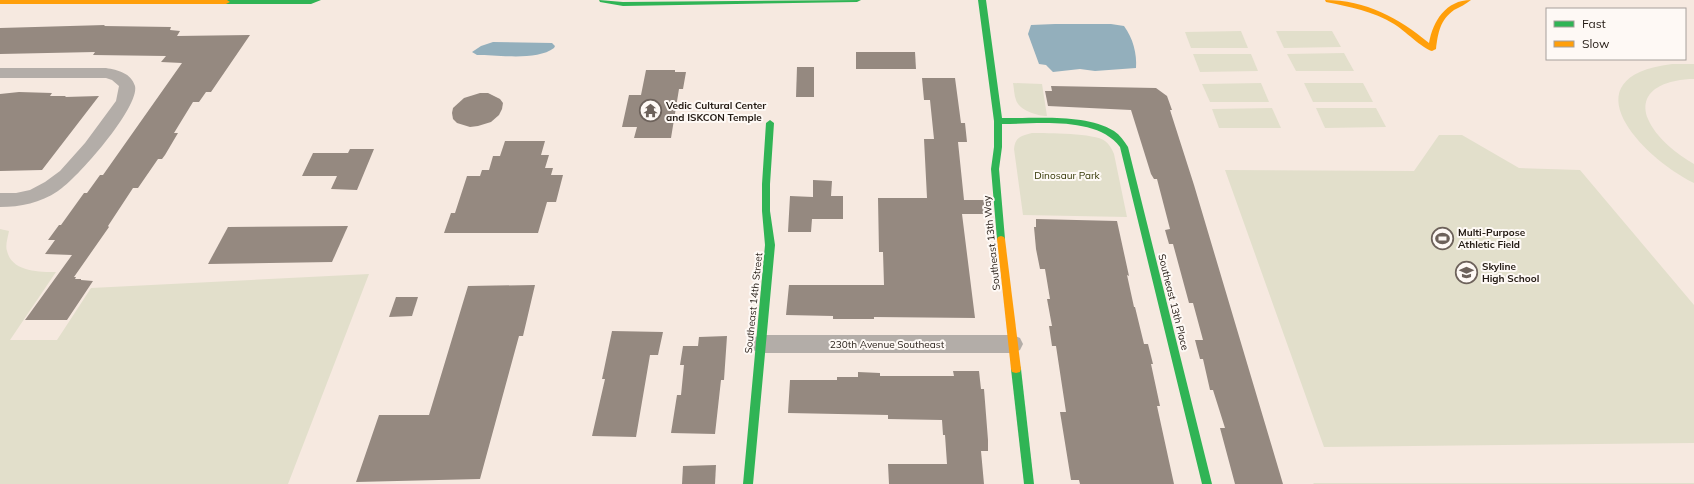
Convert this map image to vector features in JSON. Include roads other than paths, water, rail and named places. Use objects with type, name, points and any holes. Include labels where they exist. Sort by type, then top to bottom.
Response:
[{"type":"street","points":[[0,2],[311,2],[317,0]]},
{"type":"street","points":[[603,0],[623,4],[857,0]]},
{"type":"street","name":"Southeast 13th Way","points":[[982,0],[998,121],[995,169],[996,190],[1029,484]]},
{"type":"street","points":[[1329,0],[1352,4],[1379,13],[1401,25],[1432,49],[1436,25],[1442,15],[1467,0]]},
{"type":"street","points":[[0,72],[106,73],[123,79],[128,88],[124,103],[74,169],[39,194],[18,200],[0,200]]},
{"type":"street","name":"Southeast 13th Place","points":[[998,121],[1084,124],[1109,132],[1118,139],[1124,148],[1207,484]]},
{"type":"street","name":"Southeast 14th Street","points":[[748,484],[770,245],[766,211],[770,123]]},
{"type":"street","name":"230th Avenue Southeast","points":[[760,344],[1013,344]]},
{"type":"water","points":[[1111,24],[1124,26],[1134,46],[1136,68],[1095,71],[1080,69],[1053,72],[1046,65],[1039,64],[1028,34],[1031,25]]},
{"type":"water","points":[[493,42],[552,43],[555,46],[547,52],[528,56],[477,55],[472,52],[481,46]]},
{"type":"place","name":"Vedic Cultural Center and ISKCON Temple","points":[[651,111]]},
{"type":"place","name":"Multi-Purpose Athletic Field","points":[[1443,238]]},
{"type":"place","name":"Skyline High School","points":[[1466,272]]},
{"type":"park label","name":"Dinosaur Park","points":[[1067,175]]}]
